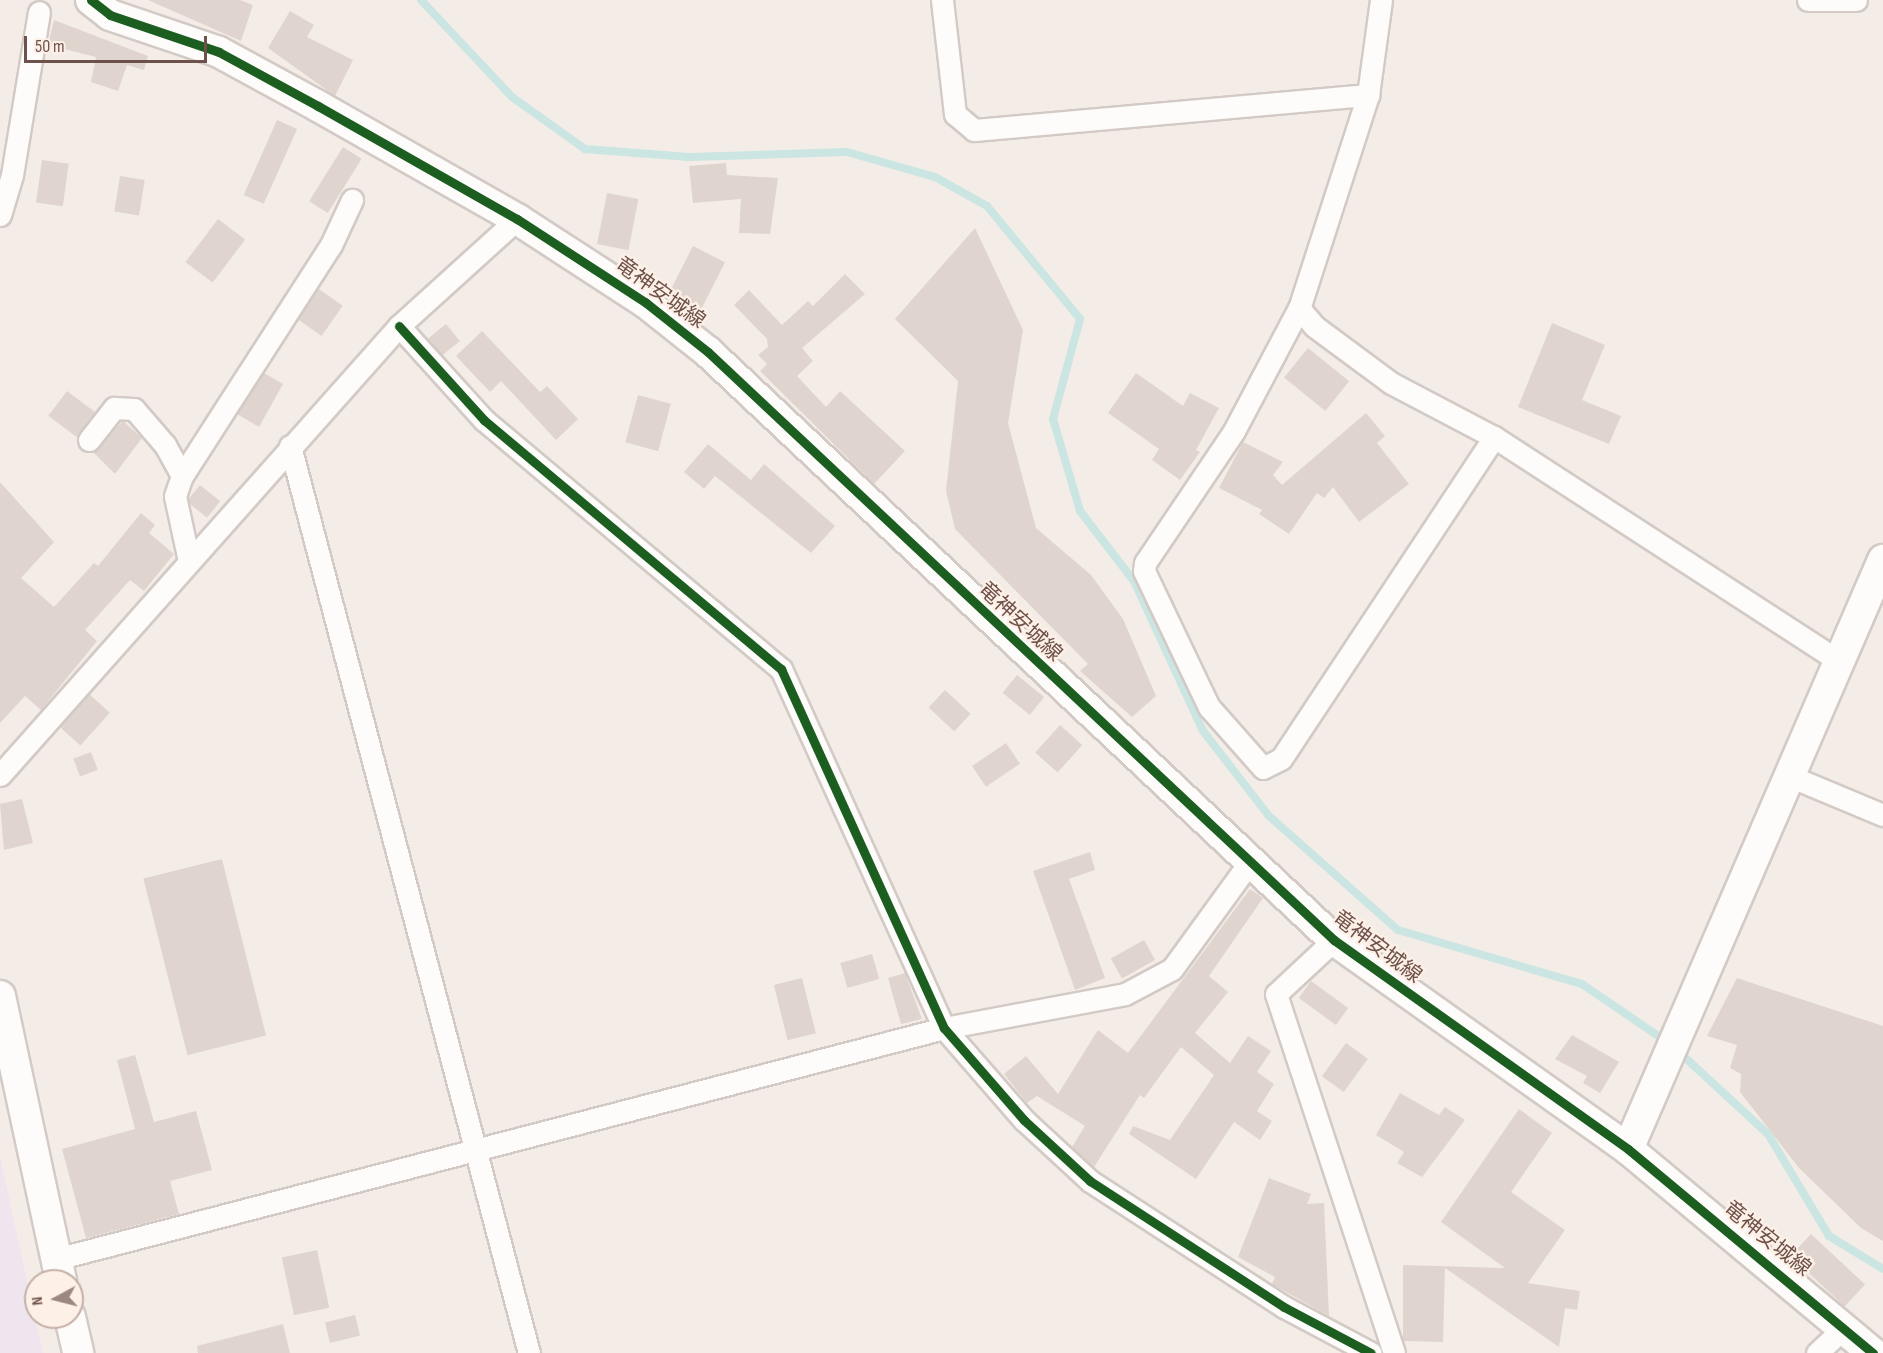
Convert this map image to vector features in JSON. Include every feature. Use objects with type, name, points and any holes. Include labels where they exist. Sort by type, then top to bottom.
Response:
[{"type":"street","name":"竜神安城線","points":[[91,0],[110,15],[219,52],[517,219],[645,302],[708,352],[1249,863],[1334,940],[1628,1149],[1846,1326],[1873,1353]]},
{"type":"street","points":[[942,0],[955,114],[974,130],[1368,95]]},
{"type":"street","points":[[1381,0],[1368,95],[1299,308],[1234,431],[1150,554],[1144,571],[1209,707],[1263,768],[1281,759],[1494,437]]},
{"type":"street","points":[[1808,0],[1856,0]]},
{"type":"street","points":[[0,215],[12,175],[39,12]]},
{"type":"street","points":[[189,561],[175,496],[182,476],[331,245],[352,200]]},
{"type":"street","points":[[0,775],[399,326],[517,219]]},
{"type":"street","points":[[1299,308],[1314,326],[1391,383],[1494,437],[1837,660]]},
{"type":"street","points":[[399,326],[484,420],[782,669],[944,1028],[1024,1120],[1090,1181],[1284,1307],[1371,1353]]},
{"type":"street","points":[[89,440],[114,408],[134,409],[165,446],[182,476]]},
{"type":"street","points":[[290,446],[529,1353]]},
{"type":"street","points":[[1628,1149],[1792,777],[1837,660],[1883,560]]},
{"type":"street","points":[[1792,777],[1883,815]]},
{"type":"street","points":[[62,1269],[475,1154],[944,1028],[1125,994],[1172,969],[1249,863]]},
{"type":"street","points":[[1334,940],[1276,994],[1394,1353]]},
{"type":"street","points":[[0,996],[58,1269]]},
{"type":"street","points":[[1817,1353],[1846,1326]]},
{"type":"street","points":[[73,1329],[78,1353]]},
{"type":"shaded area","points":[[0,1157],[25,1269],[24,1329],[38,1329],[43,1353],[0,1353]]},
{"type":"building","points":[[148,0],[240,0],[253,5],[241,41]]},
{"type":"building","points":[[290,11],[314,25],[307,37],[353,60],[335,96],[268,48]]},
{"type":"building","points":[[54,20],[148,56],[144,70],[127,65],[118,91],[91,82],[96,57],[48,45]]},
{"type":"building","points":[[277,120],[297,129],[264,204],[244,195]]},
{"type":"building","points":[[343,147],[362,159],[328,213],[309,201]]},
{"type":"building","points":[[42,160],[69,164],[63,206],[36,203]]},
{"type":"building","points":[[726,163],[727,175],[778,178],[770,234],[739,233],[741,199],[693,203],[689,166]]},
{"type":"building","points":[[120,176],[145,180],[139,215],[114,212]]},
{"type":"building","points":[[607,193],[638,199],[628,250],[597,244]]},
{"type":"building","points":[[218,219],[245,239],[213,283],[186,262]]},
{"type":"building","points":[[975,228],[1023,330],[1008,423],[1036,528],[1091,575],[1123,619],[1156,696],[1132,717],[1080,671],[1088,664],[955,529],[946,491],[958,381],[895,319]]},
{"type":"building","points":[[693,246],[725,262],[699,313],[667,297]]},
{"type":"building","points":[[845,274],[865,294],[802,348],[813,361],[797,376],[826,407],[840,391],[905,451],[874,484],[760,371],[767,364],[758,355],[768,347],[767,339],[734,305],[749,290],[782,325],[808,301],[813,306]]},
{"type":"building","points":[[319,289],[343,306],[322,336],[298,319]]},
{"type":"building","points":[[1552,323],[1605,345],[1582,400],[1621,416],[1609,444],[1518,407]]},
{"type":"building","points":[[446,324],[460,341],[442,356],[428,338]]},
{"type":"building","points":[[482,331],[540,392],[547,386],[578,419],[556,440],[501,381],[490,392],[456,356]]},
{"type":"building","points":[[1308,348],[1349,381],[1325,411],[1284,378]]},
{"type":"building","points":[[264,373],[283,384],[259,427],[237,414]]},
{"type":"building","points":[[1136,373],[1183,406],[1190,393],[1219,408],[1196,450],[1200,452],[1180,480],[1152,460],[1159,449],[1108,413]]},
{"type":"building","points":[[67,391],[95,412],[76,437],[48,416]]},
{"type":"building","points":[[638,395],[671,404],[658,451],[625,442]]},
{"type":"building","points":[[1366,413],[1385,436],[1377,443],[1409,484],[1359,522],[1333,487],[1324,498],[1317,493],[1289,534],[1259,514],[1262,510],[1219,488],[1243,442],[1283,462],[1273,475],[1282,485]]},
{"type":"building","points":[[123,421],[142,438],[115,474],[93,452]]},
{"type":"building","points":[[708,444],[751,480],[764,464],[835,526],[811,553],[715,476],[704,489],[684,472]]},
{"type":"building","points":[[0,482],[54,542],[21,578],[54,607],[94,563],[98,566],[141,513],[155,525],[149,533],[174,554],[144,591],[130,580],[85,630],[97,641],[41,710],[25,696],[0,723]]},
{"type":"building","points":[[200,485],[220,501],[207,518],[187,501]]},
{"type":"building","points":[[1017,675],[1044,697],[1030,715],[1003,693]]},
{"type":"building","points":[[945,690],[971,714],[954,731],[929,708]]},
{"type":"building","points":[[89,694],[110,713],[80,745],[60,727]]},
{"type":"building","points":[[1060,725],[1082,745],[1058,773],[1035,752]]},
{"type":"building","points":[[1006,743],[1020,764],[986,787],[972,766]]},
{"type":"building","points":[[91,752],[98,770],[80,777],[73,759]]},
{"type":"building","points":[[22,799],[33,843],[4,850],[0,804]]},
{"type":"building","points":[[1090,852],[1095,870],[1069,879],[1105,978],[1075,990],[1033,871]]},
{"type":"building","points":[[222,859],[266,1036],[187,1055],[143,879]]},
{"type":"building","points":[[1250,889],[1263,898],[1209,976],[1228,992],[1195,1033],[1230,1063],[1248,1036],[1271,1051],[1257,1072],[1274,1084],[1257,1111],[1272,1121],[1260,1140],[1234,1122],[1196,1179],[1129,1134],[1133,1126],[1170,1140],[1214,1075],[1181,1047],[1144,1098],[1140,1095],[1094,1167],[1072,1147],[1085,1126],[1037,1096],[1027,1103],[1004,1074],[1026,1056],[1058,1094],[1098,1030],[1128,1053]]},
{"type":"building","points":[[1144,940],[1155,960],[1122,979],[1111,958]]},
{"type":"building","points":[[872,954],[879,979],[847,988],[840,963]]},
{"type":"building","points":[[905,973],[922,1019],[901,1024],[888,978]]},
{"type":"building","points":[[802,978],[816,1033],[788,1040],[774,985]]},
{"type":"building","points":[[1737,978],[1883,1026],[1883,1241],[1861,1228],[1799,1168],[1740,1092],[1741,1074],[1730,1068],[1737,1045],[1707,1036]]},
{"type":"building","points":[[1311,981],[1348,1008],[1336,1025],[1299,998]]},
{"type":"building","points":[[1572,1035],[1619,1062],[1600,1093],[1583,1083],[1587,1076],[1555,1059]]},
{"type":"building","points":[[1346,1043],[1368,1059],[1344,1092],[1322,1076]]},
{"type":"building","points":[[135,1055],[154,1122],[196,1111],[212,1170],[170,1181],[179,1214],[86,1238],[62,1149],[135,1129],[117,1060]]},
{"type":"building","points":[[1400,1093],[1439,1115],[1445,1107],[1465,1120],[1422,1177],[1397,1163],[1404,1152],[1376,1135]]},
{"type":"building","points":[[1519,1109],[1552,1133],[1511,1192],[1565,1230],[1528,1283],[1580,1291],[1577,1310],[1565,1308],[1559,1347],[1445,1268],[1443,1342],[1403,1341],[1403,1265],[1505,1268],[1441,1222]]},
{"type":"building","points":[[1269,1178],[1311,1194],[1307,1204],[1324,1203],[1329,1316],[1272,1284],[1275,1277],[1238,1257]]},
{"type":"building","points":[[1811,1234],[1865,1284],[1845,1306],[1791,1256]]},
{"type":"building","points":[[317,1250],[329,1308],[294,1315],[282,1257]]},
{"type":"building","points":[[355,1315],[360,1335],[330,1343],[325,1322]]},
{"type":"building","points":[[283,1324],[290,1353],[198,1353],[197,1346]]},
{"type":"waterway","points":[[421,0],[512,97],[585,149],[689,157],[847,152],[935,177],[987,206],[1080,319],[1053,419],[1080,511],[1134,581],[1203,731],[1269,816],[1398,930],[1582,984],[1667,1042]]},
{"type":"waterway","points":[[1679,1052],[1768,1134],[1829,1236],[1883,1269]]},
{"type":"cycle path","points":[[91,0],[110,15],[219,52],[517,219],[645,302],[708,352],[1334,940],[1628,1149],[1873,1353]]},
{"type":"cycle path","points":[[399,326],[484,420],[781,669],[944,1028],[1024,1120],[1090,1181],[1284,1307],[1371,1353]]}]
